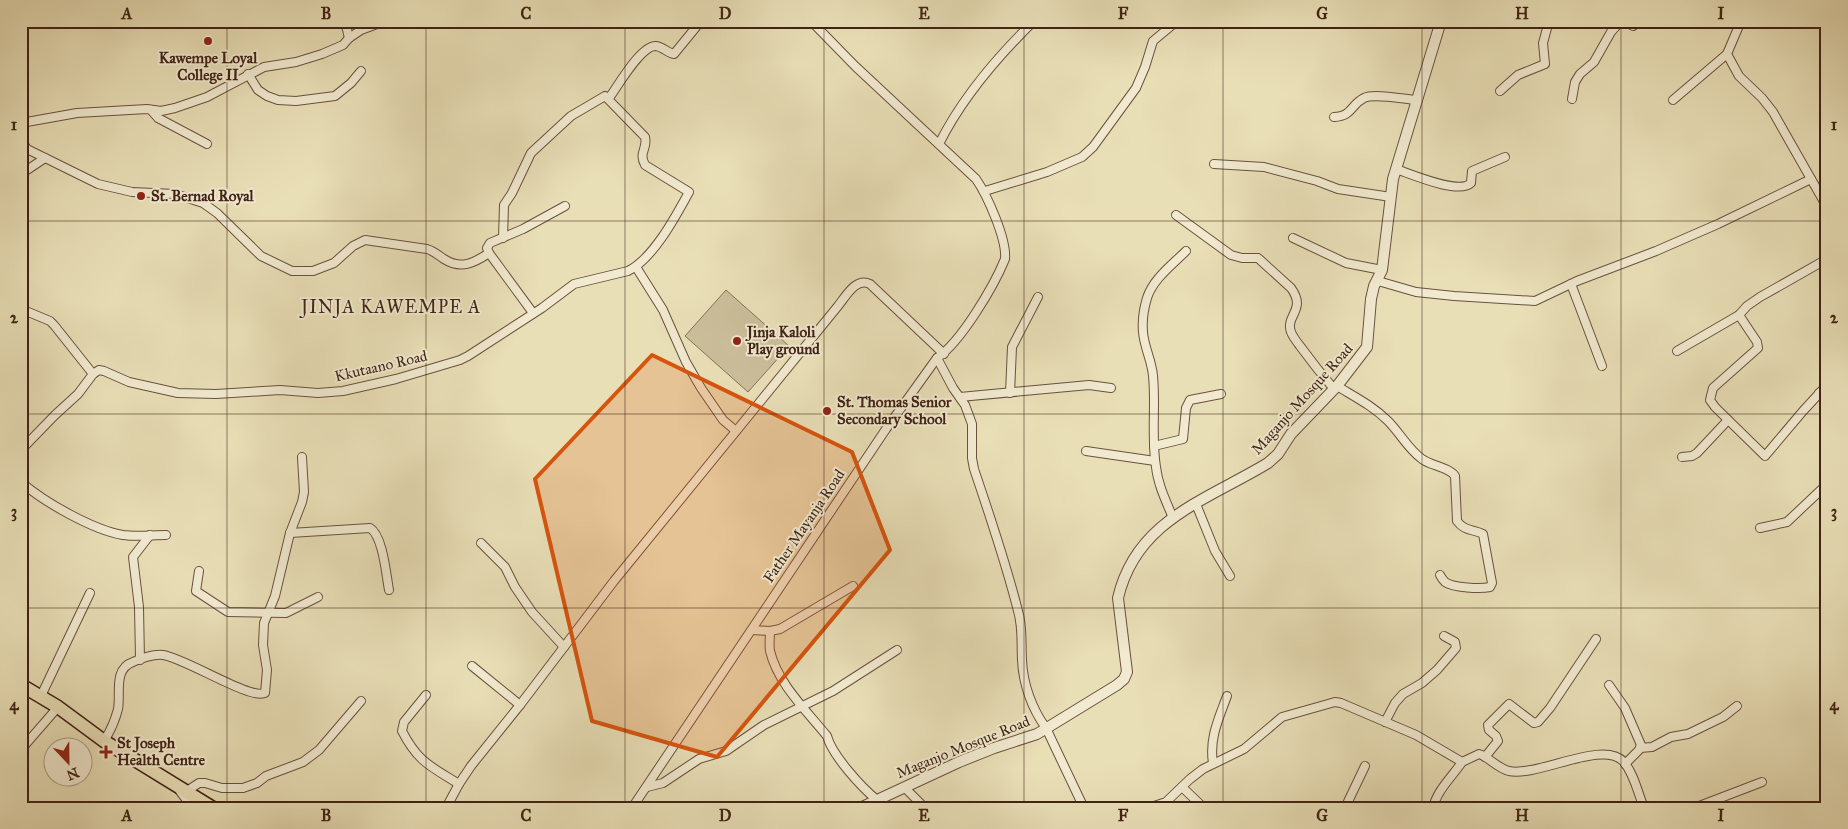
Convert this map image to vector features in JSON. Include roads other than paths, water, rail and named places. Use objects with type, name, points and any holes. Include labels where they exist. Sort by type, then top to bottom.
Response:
[{"type":"main road","points":[[21,685],[58,707],[104,741],[213,808]]},
{"type":"street","points":[[345,21],[349,38]]},
{"type":"street","points":[[21,123],[77,113],[161,111],[189,104],[207,97],[264,67],[296,62],[322,54],[343,45],[349,38],[361,30],[385,21]]},
{"type":"street","points":[[609,98],[642,53],[651,47],[658,46],[674,54],[701,21]]},
{"type":"street","points":[[811,21],[855,66],[976,179],[985,191],[1047,172],[1082,157],[1093,147],[1136,88],[1146,67],[1153,41],[1177,21]]},
{"type":"street","points":[[939,144],[952,118],[972,92],[1002,54],[1034,21]]},
{"type":"street","name":"Maganjo Mosque Road","points":[[860,808],[994,748],[1037,734],[1124,679],[1128,672],[1118,598],[1121,585],[1144,542],[1172,518],[1268,464],[1278,454],[1291,434],[1336,388],[1367,347],[1371,299],[1382,270],[1396,169],[1441,21]]},
{"type":"street","points":[[1500,91],[1518,75],[1545,64],[1543,44],[1549,21]]},
{"type":"street","points":[[1572,99],[1575,82],[1580,74],[1594,62],[1611,32],[1622,21],[1633,26],[1638,21]]},
{"type":"street","points":[[1673,100],[1727,54],[1741,21]]},
{"type":"street","points":[[1727,54],[1739,76],[1762,98],[1773,112],[1827,207]]},
{"type":"street","points":[[248,74],[258,90],[267,96],[278,100],[296,101],[335,96],[351,83],[361,71]]},
{"type":"street","points":[[503,238],[504,205],[512,193],[530,153],[571,116],[602,96],[609,98],[645,137],[646,142],[642,154],[645,165],[689,192],[662,235],[636,267],[663,310],[686,362],[701,388],[723,420],[736,431]]},
{"type":"street","points":[[1334,117],[1348,114],[1360,101],[1370,96],[1416,100]]},
{"type":"street","points":[[151,110],[158,118],[207,144]]},
{"type":"street","points":[[21,140],[27,149],[88,180],[132,192],[175,194],[203,203],[217,213],[260,256],[292,270],[312,271],[334,263],[353,246],[365,240],[427,249],[451,263],[460,265],[474,263],[489,253]]},
{"type":"street","points":[[1396,169],[1442,186],[1467,186],[1471,183],[1472,171],[1504,156]]},
{"type":"street","points":[[21,174],[45,158]]},
{"type":"street","points":[[1214,164],[1264,167],[1317,181],[1338,189],[1391,198]]},
{"type":"street","points":[[1378,281],[1416,292],[1526,301],[1535,300],[1718,224],[1811,179]]},
{"type":"street","name":"Father Mayanja Road","points":[[632,808],[886,429],[941,356],[968,324],[1005,259],[1006,252],[985,191]]},
{"type":"street","points":[[533,313],[487,248],[488,245],[523,229],[565,206]]},
{"type":"street","points":[[1176,215],[1231,255],[1242,258],[1258,258],[1291,288],[1295,293],[1298,304],[1291,324],[1291,333],[1314,365],[1336,388],[1362,401],[1389,421],[1421,458],[1451,472],[1455,476],[1457,521],[1467,530],[1483,534],[1492,583],[1490,587],[1486,588],[1463,587],[1446,582],[1440,575]]},
{"type":"street","points":[[1293,238],[1346,263],[1382,270]]},
{"type":"street","points":[[1172,518],[1162,491],[1155,461],[1154,377],[1143,333],[1144,312],[1151,289],[1162,275],[1186,252]]},
{"type":"street","points":[[1676,351],[1739,315],[1747,306],[1760,297],[1827,259]]},
{"type":"street","name":"Kkutaano Road","points":[[93,374],[100,370],[129,382],[148,387],[194,394],[280,390],[318,393],[332,392],[412,375],[460,360],[574,284],[628,271],[636,267]]},
{"type":"street","points":[[446,808],[471,766],[614,581],[849,292],[859,282],[864,281],[898,309],[941,356],[965,405],[972,424],[972,458],[974,469],[1019,613],[1022,633],[1022,661],[1026,686],[1039,718],[1046,728],[1084,807],[1124,808]]},
{"type":"street","points":[[1571,284],[1602,366]]},
{"type":"street","points":[[1010,393],[1012,347],[1038,297]]},
{"type":"street","points":[[21,309],[50,321],[93,374],[78,394],[21,450]]},
{"type":"street","points":[[1739,315],[1759,346],[1713,388],[1710,400],[1765,456],[1827,385]]},
{"type":"street","points":[[960,397],[1090,385],[1112,388]]},
{"type":"street","points":[[1819,393],[1827,403]]},
{"type":"street","points":[[1154,446],[1183,439],[1186,408],[1190,400],[1221,394]]},
{"type":"street","points":[[1682,456],[1692,456],[1697,453],[1728,420]]},
{"type":"street","points":[[1086,451],[1155,461]]},
{"type":"street","points":[[104,741],[113,728],[117,712],[119,682],[122,670],[129,663],[160,655],[166,656],[248,692],[264,694],[267,676],[263,628],[267,613],[275,596],[290,533],[304,492],[302,457]]},
{"type":"street","points":[[21,482],[41,497],[98,527],[121,535],[166,535]]},
{"type":"street","points":[[1760,528],[1787,522],[1822,489],[1827,492]]},
{"type":"street","points":[[1196,504],[1215,552],[1230,576]]},
{"type":"street","points":[[290,533],[370,528],[375,531],[380,543],[389,590]]},
{"type":"street","points":[[140,660],[139,607],[133,557],[150,535]]},
{"type":"street","points":[[1825,553],[1827,541]]},
{"type":"street","points":[[481,543],[505,567],[515,587],[532,612],[564,647]]},
{"type":"street","points":[[199,571],[196,591],[228,612],[286,613],[318,597]]},
{"type":"street","points":[[752,630],[770,631],[780,629],[853,586]]},
{"type":"street","points":[[40,698],[90,593]]},
{"type":"street","points":[[770,631],[770,649],[785,685],[827,736],[830,746],[836,755],[867,792],[877,800]]},
{"type":"street","points":[[1386,722],[1395,703],[1403,694],[1438,670],[1456,648],[1455,642],[1444,636]]},
{"type":"street","points":[[1485,757],[1498,741],[1496,736],[1489,730],[1488,725],[1509,704],[1534,723],[1538,722],[1550,708],[1596,640]]},
{"type":"street","points":[[647,787],[663,783],[699,759],[726,751],[764,725],[833,692],[897,650]]},
{"type":"street","points":[[472,666],[520,704]]},
{"type":"street","points":[[1609,684],[1625,708],[1640,742],[1640,748]]},
{"type":"street","points":[[426,694],[404,722],[402,731],[416,756],[459,784]]},
{"type":"street","points":[[1213,763],[1211,748],[1213,734],[1227,696]]},
{"type":"street","points":[[194,808],[182,789],[199,783],[222,788],[243,788],[257,783],[266,776],[304,762],[319,750],[362,701]]},
{"type":"street","points":[[1148,808],[1166,802],[1203,769],[1244,749],[1282,717],[1328,703],[1341,703],[1416,735],[1462,762]]},
{"type":"street","points":[[1625,764],[1640,748],[1652,747],[1671,737],[1688,734],[1723,717],[1737,706]]},
{"type":"street","points":[[21,759],[25,745],[58,707]]},
{"type":"street","points":[[1433,808],[1437,797],[1449,778],[1462,762],[1475,755],[1482,755],[1508,770],[1518,771],[1535,770],[1596,755],[1614,756],[1625,764],[1644,808]]},
{"type":"street","points":[[1345,808],[1365,766]]},
{"type":"street","points":[[1694,808],[1762,782]]},
{"type":"street","points":[[904,787],[925,808]]},
{"type":"street","points":[[1182,787],[1204,808]]},
{"type":"place","name":"Kawempe Loyal College II","points":[[208,41]]},
{"type":"place","name":"St. Bernad Royal","points":[[141,196]]},
{"type":"place","name":"Jinja Kaloli Play ground","points":[[737,341]]},
{"type":"place","name":"St. Thomas Senior Secondary School","points":[[827,411]]},
{"type":"place","name":"St Joseph Health Centre","points":[[106,752]]},
{"type":"district","name":"JINJA KAWEMPE A","points":[[391,307]]}]
